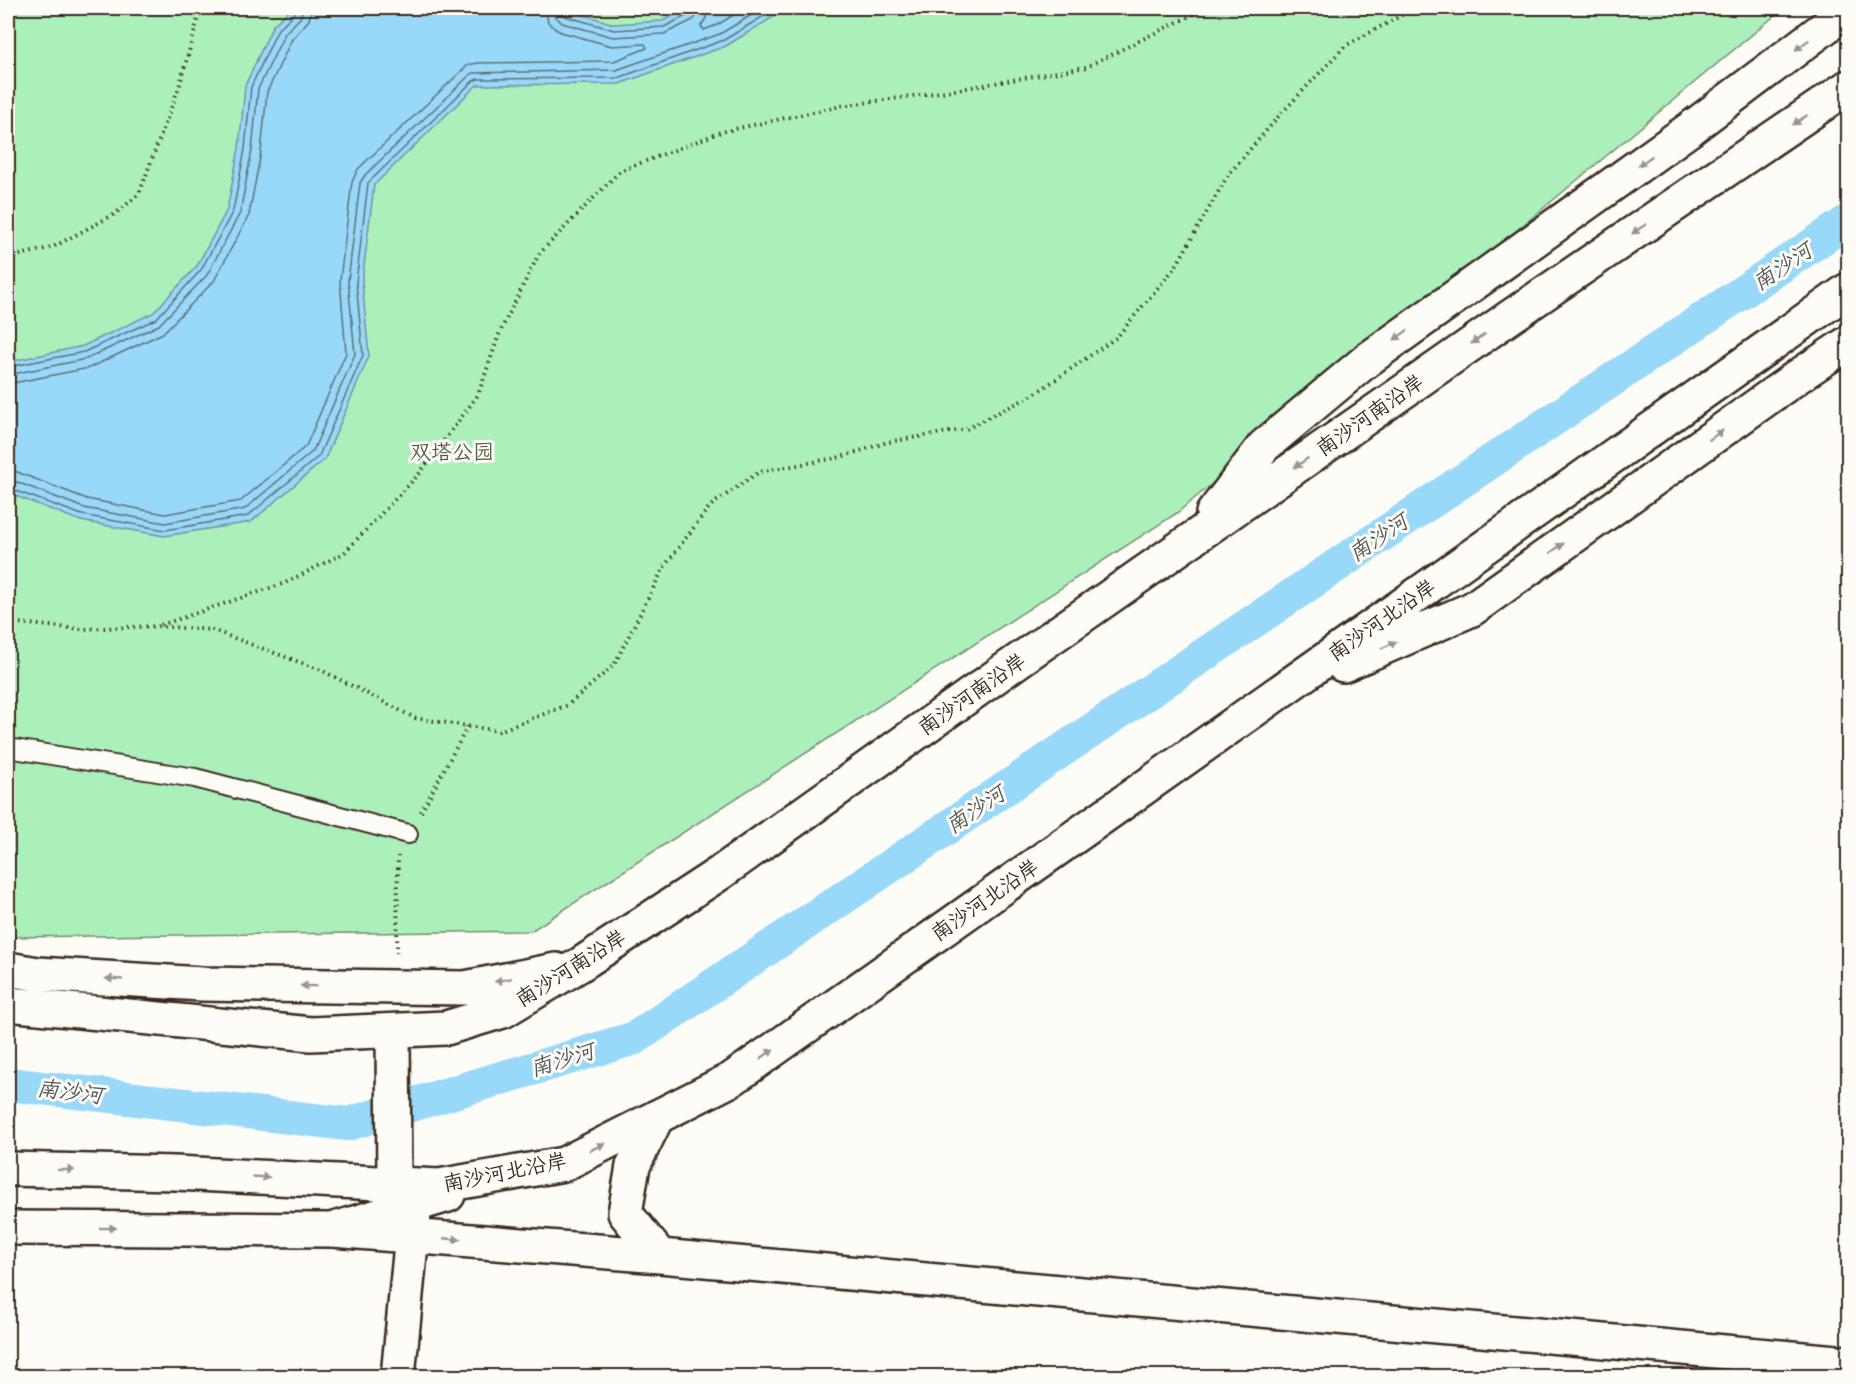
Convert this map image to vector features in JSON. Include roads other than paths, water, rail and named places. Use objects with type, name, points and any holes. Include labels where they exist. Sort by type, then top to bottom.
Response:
[{"type":"main road","points":[[1194,538],[1264,446],[1367,360],[1690,129],[1848,10]]},
{"type":"main road","name":"南沙河南沿岸","points":[[8,1004],[311,1035],[446,1028],[503,1011],[581,964],[720,873],[1500,324],[1848,87]]},
{"type":"main road","name":"南沙河北沿岸","points":[[8,1169],[175,1173],[407,1208],[439,1186],[564,1164],[732,1079],[1848,290]]},
{"type":"main road","points":[[1278,694],[1472,609],[1848,343]]},
{"type":"main road","points":[[8,969],[38,974],[202,984],[465,988],[581,964]]},
{"type":"main road","points":[[393,1031],[407,1208],[398,1377]]},
{"type":"main road","points":[[657,1117],[633,1166],[625,1213],[660,1256]]},
{"type":"main road","points":[[8,1228],[331,1230],[407,1208],[660,1256],[1848,1363]]},
{"type":"lane","points":[[8,748],[195,778],[408,834]]},
{"type":"water","points":[[292,8],[562,8],[614,24],[662,21],[690,8],[788,8],[726,46],[619,84],[477,85],[374,185],[362,282],[369,356],[325,459],[251,522],[164,536],[81,521],[8,493],[8,362],[83,346],[153,313],[197,266],[227,210],[239,148],[245,86],[273,25]]},
{"type":"waterway","name":"南沙河","points":[[8,1084],[348,1124],[635,1038],[1848,221]]},
{"type":"park label","name":"双塔公园","points":[[452,452]]}]
